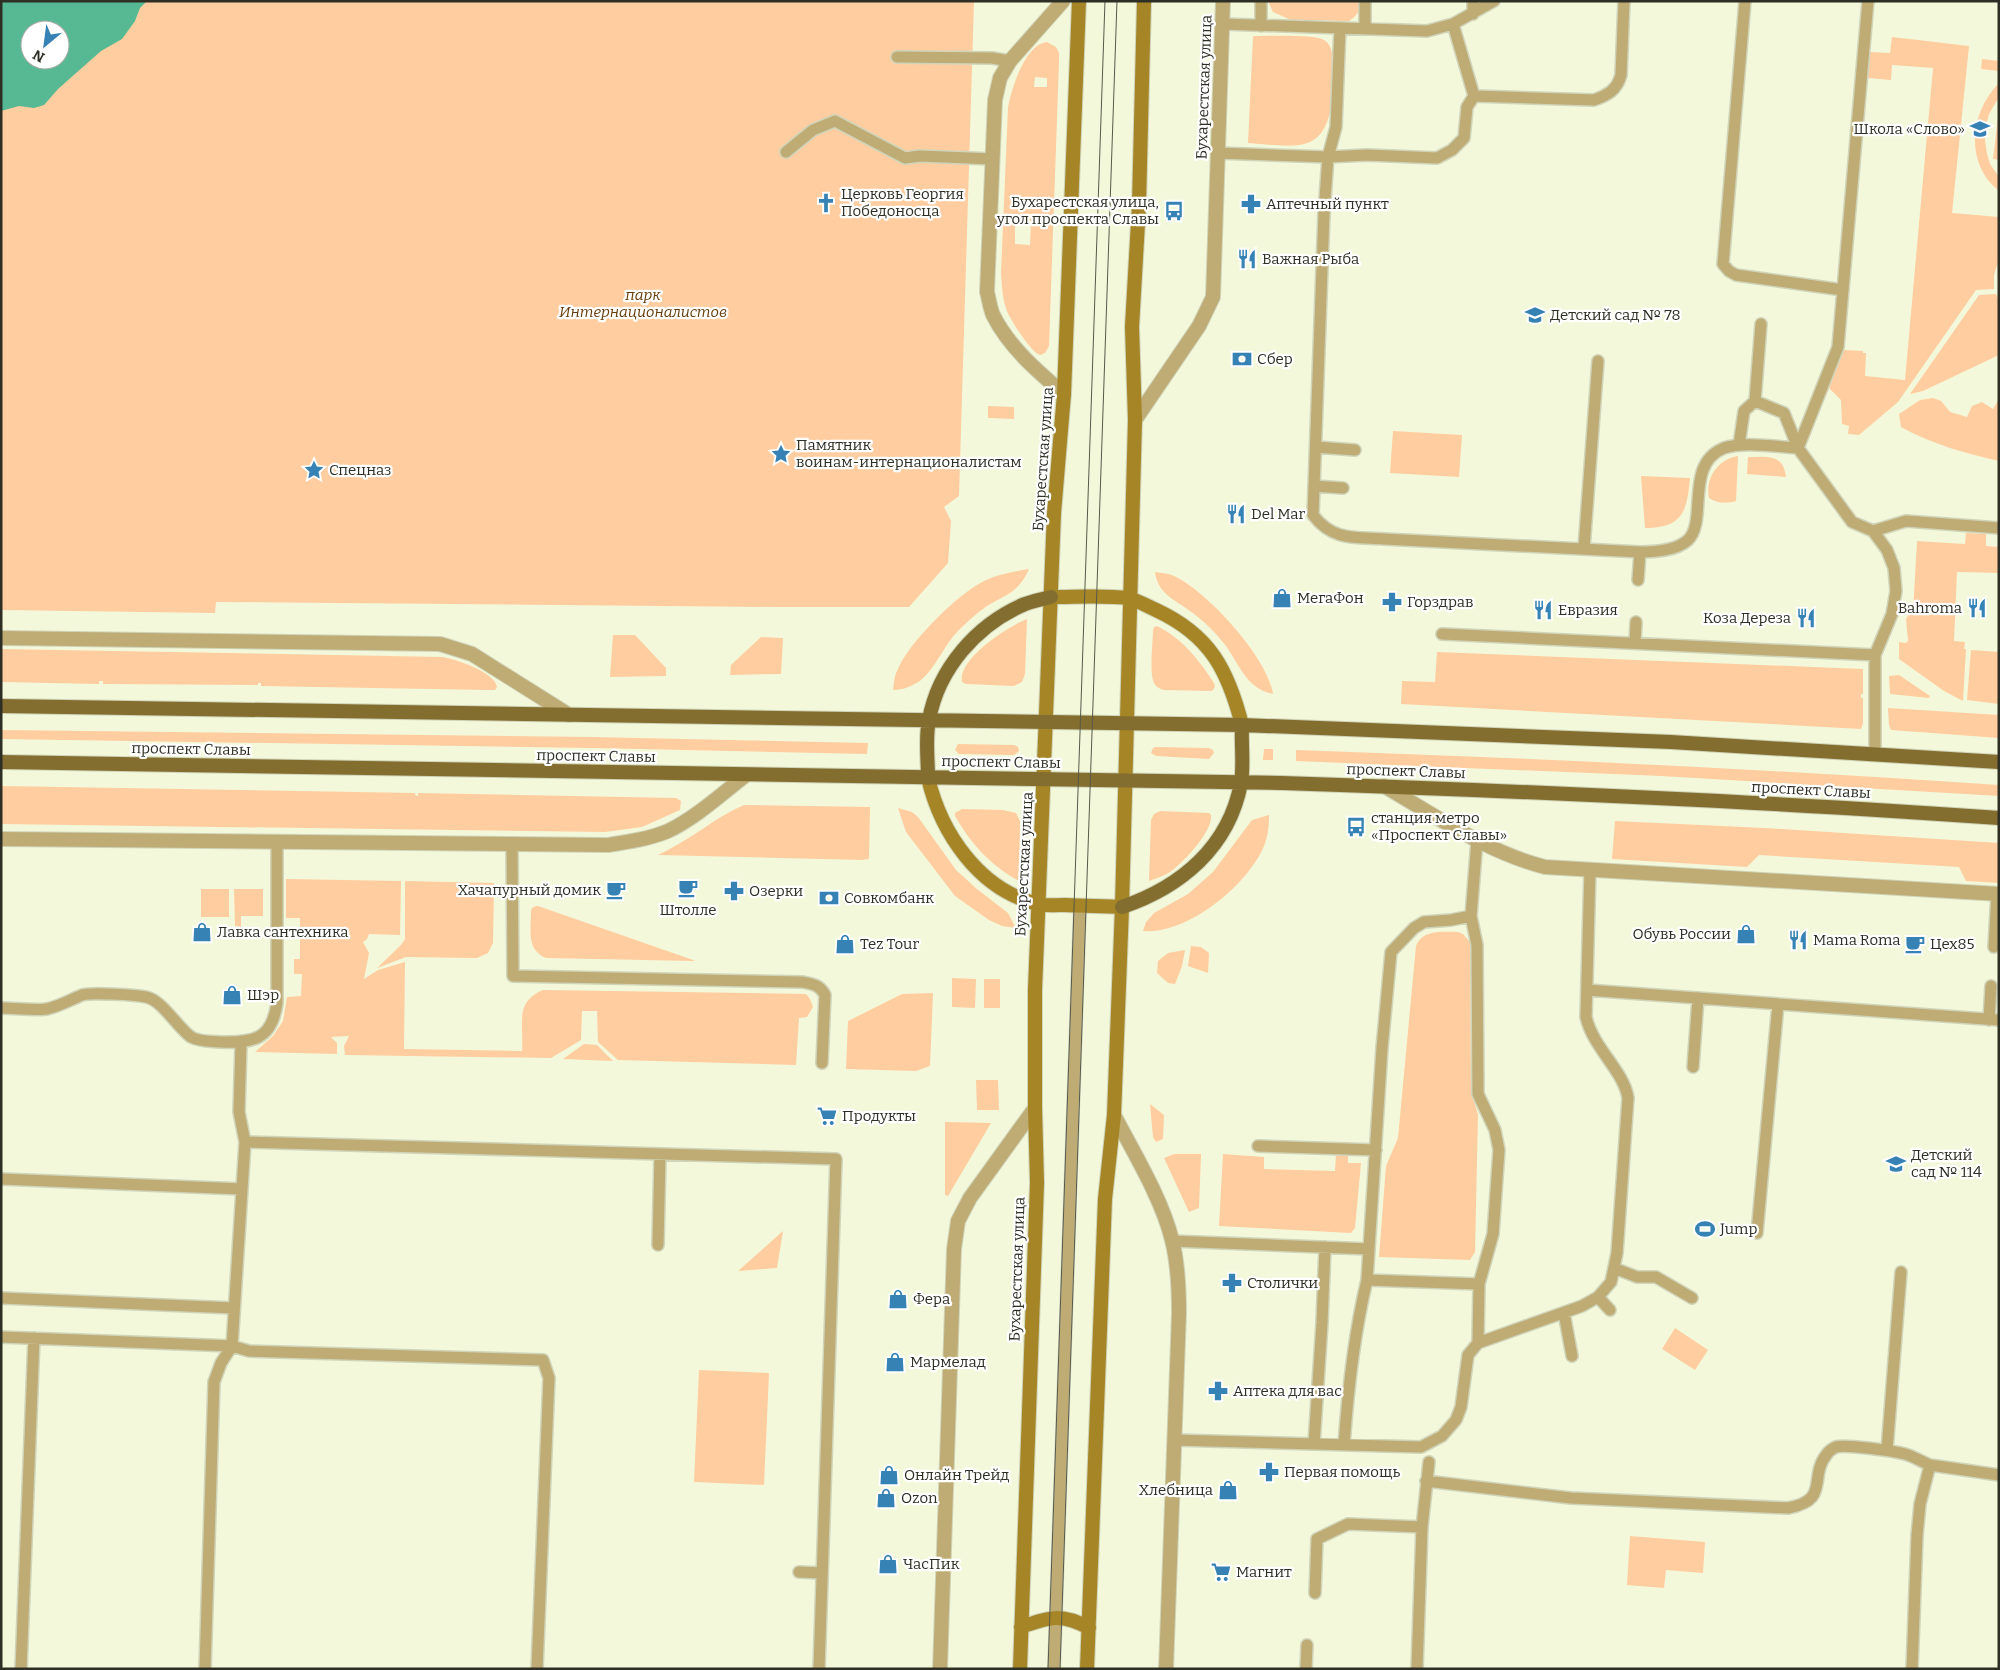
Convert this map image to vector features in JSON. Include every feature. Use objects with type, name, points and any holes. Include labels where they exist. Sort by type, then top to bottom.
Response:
[{"type":"main road","name":"Бухарестская улица","points":[[1020,1669],[1037,1183],[1035,990],[1045,779],[1054,513],[1064,394],[1079,1]]},
{"type":"main road","points":[[1087,1669],[1105,1199],[1114,1115],[1122,907],[1135,420],[1132,327],[1139,205],[1144,1]]},
{"type":"main road","points":[[1051,596],[1129,598],[1173,618],[1193,633],[1212,653],[1226,675],[1242,725],[1241,782],[1234,808],[1222,832],[1207,854],[1188,873],[1166,888],[1143,900],[1122,907],[1039,904],[1018,896],[998,885],[965,856],[952,839],[933,799],[928,778],[928,721],[936,696],[947,672],[962,650],[1002,616],[1051,596]]},
{"type":"main road","points":[[1,706],[1242,725],[1652,741],[1999,762]]},
{"type":"main road","name":"проспект Славы","points":[[1,762],[1241,782],[1384,786],[1818,806],[1999,818]]},
{"type":"main road","points":[[1021,1627],[1049,1617],[1076,1621],[1089,1628]]},
{"type":"street","points":[[1063,1],[1010,61],[1000,78],[995,100],[987,292],[992,314],[1010,342],[1029,363],[1064,394]]},
{"type":"street","name":"Бухарестская улица","points":[[1135,420],[1212,303],[1223,1]]},
{"type":"street","points":[[1,638],[440,644],[472,654],[569,715]]},
{"type":"street","points":[[1,839],[277,840],[608,845],[641,839],[668,831],[705,808],[746,775]]},
{"type":"street","points":[[1384,786],[1477,840],[1522,861],[1545,866],[1998,894]]},
{"type":"street","points":[[940,1669],[954,1248],[958,1221],[970,1198],[1035,1108]]},
{"type":"street","points":[[1114,1115],[1140,1163],[1167,1224],[1172,1240],[1179,1287],[1166,1669]]},
{"type":"lane","points":[[1260,26],[1261,1]]},
{"type":"lane","points":[[1364,28],[1365,1]]},
{"type":"lane","points":[[1473,1],[1473,14]]},
{"type":"lane","points":[[1223,24],[1427,31],[1453,24],[1494,1]]},
{"type":"lane","points":[[1474,96],[1594,100],[1606,96],[1618,85],[1621,75],[1624,1]]},
{"type":"lane","points":[[1745,1],[1723,264],[1736,275],[1843,290]]},
{"type":"lane","points":[[1798,448],[1838,347],[1868,1]]},
{"type":"lane","points":[[1218,153],[1437,158],[1452,150],[1464,138],[1467,107],[1474,96],[1453,24]]},
{"type":"lane","points":[[1340,28],[1336,127],[1328,157],[1321,270],[1313,515],[1322,526],[1332,533],[1346,537],[1640,552],[1673,548],[1680,546],[1689,539],[1694,530],[1700,477],[1703,468],[1714,454],[1724,448],[1739,445],[1798,448]]},
{"type":"lane","points":[[897,57],[992,58],[1010,61]]},
{"type":"lane","points":[[786,152],[813,130],[835,121],[905,158],[920,156],[992,159]]},
{"type":"lane","points":[[1739,445],[1744,411],[1755,401],[1761,324]]},
{"type":"lane","points":[[1584,548],[1598,361]]},
{"type":"lane","points":[[1755,401],[1784,412],[1798,448],[1852,522],[1873,531],[1887,550],[1894,568],[1896,591],[1892,614],[1875,655],[1875,754]]},
{"type":"lane","points":[[1316,447],[1355,450]]},
{"type":"lane","points":[[1314,486],[1343,488]]},
{"type":"lane","points":[[1873,531],[1906,521],[1999,528]]},
{"type":"lane","points":[[1638,580],[1640,552]]},
{"type":"lane","points":[[1635,643],[1636,622]]},
{"type":"lane","points":[[1442,634],[1875,655]]},
{"type":"lane","points":[[1,1008],[45,1009],[59,1006],[84,994],[148,997],[158,1003],[193,1038],[202,1041],[241,1043],[252,1041],[266,1031],[273,1022],[276,1013],[277,840]]},
{"type":"lane","points":[[1477,840],[1471,916],[1476,945],[1478,1094],[1495,1130],[1499,1150],[1493,1234],[1479,1284],[1478,1343]]},
{"type":"lane","points":[[512,843],[513,976],[813,984],[821,987],[825,995],[822,1063]]},
{"type":"lane","points":[[1174,1440],[1421,1447],[1442,1436],[1456,1420],[1462,1407],[1468,1355],[1478,1343],[1582,1306],[1598,1297],[1611,1282],[1618,1247],[1628,1098],[1625,1086],[1588,1029],[1586,1017],[1590,869]]},
{"type":"lane","points":[[1994,947],[1998,894]]},
{"type":"lane","points":[[1054,1669],[1080,906]]},
{"type":"lane","points":[[1344,1445],[1350,1375],[1360,1312],[1368,1280],[1382,1048],[1391,952],[1414,928],[1424,922],[1471,916]]},
{"type":"lane","points":[[1587,990],[1994,1020],[1991,986]]},
{"type":"lane","points":[[1693,1067],[1698,998]]},
{"type":"lane","points":[[1757,1233],[1778,1004]]},
{"type":"lane","points":[[205,1669],[214,1382],[221,1363],[232,1346],[245,1142],[239,1112],[241,1043]]},
{"type":"lane","points":[[245,1142],[836,1159],[819,1669]]},
{"type":"lane","points":[[1258,1146],[1376,1150]]},
{"type":"lane","points":[[658,1245],[660,1155]]},
{"type":"lane","points":[[1,1179],[242,1189]]},
{"type":"lane","points":[[1172,1240],[1369,1248]]},
{"type":"lane","points":[[1314,1444],[1325,1246]]},
{"type":"lane","points":[[1614,1268],[1637,1277],[1656,1277],[1692,1298]]},
{"type":"lane","points":[[1887,1450],[1901,1272]]},
{"type":"lane","points":[[1368,1280],[1479,1284]]},
{"type":"lane","points":[[1598,1297],[1610,1310]]},
{"type":"lane","points":[[1,1298],[234,1308]]},
{"type":"lane","points":[[1564,1313],[1572,1356]]},
{"type":"lane","points":[[1,1337],[232,1346],[249,1352],[543,1360],[549,1378],[537,1669]]},
{"type":"lane","points":[[21,1669],[34,1338]]},
{"type":"lane","points":[[1421,1447],[1441,1484]]},
{"type":"lane","points":[[1426,1482],[1571,1498],[1788,1508],[1799,1506],[1810,1499],[1817,1490],[1820,1465],[1827,1453],[1836,1447],[1887,1450],[1907,1454],[1930,1465],[1999,1475]]},
{"type":"lane","points":[[1418,1669],[1422,1527],[1429,1462]]},
{"type":"lane","points":[[1912,1669],[1917,1536],[1920,1504],[1930,1465]]},
{"type":"lane","points":[[1315,1593],[1317,1538],[1348,1524],[1422,1527]]},
{"type":"lane","points":[[799,1572],[822,1573]]},
{"type":"lane","points":[[1306,1669],[1307,1645]]},
{"type":"green space","name":"парк Интернационалистов","points":[[1,1],[974,1],[959,496],[944,507],[951,521],[948,563],[909,607],[216,602],[215,613],[1,610]]},
{"type":"green space","points":[[1268,1],[1360,1],[1358,13],[1349,21],[1291,20],[1273,12]]},
{"type":"green space","points":[[1253,36],[1319,38],[1330,46],[1332,53],[1332,94],[1330,108],[1327,122],[1321,133],[1312,141],[1293,146],[1248,143]]},
{"type":"green space","points":[[1892,37],[1969,46],[1952,213],[1999,217],[1999,259],[1994,275],[1994,289],[1976,290],[1898,402],[1859,435],[1848,434],[1849,426],[1842,424],[1841,400],[1829,388],[1844,350],[1863,351],[1863,353],[1866,353],[1865,376],[1905,380],[1933,68],[1892,65],[1891,80],[1868,78],[1870,52],[1890,53]]},
{"type":"green space","points":[[1047,42],[1056,47],[1059,53],[1049,346],[1045,353],[1041,355],[1034,351],[1025,340],[1008,312],[1003,295],[1001,273],[1008,108],[1020,69],[1032,51],[1039,45]],"holes":[[[1035,77],[1047,78],[1047,87],[1034,87]],[[1015,221],[1031,221],[1030,245],[1015,244]]]},
{"type":"green space","points":[[1982,59],[1999,61],[1999,71],[1981,69]]},
{"type":"green space","points":[[1999,83],[1999,97],[1989,114],[1984,133],[1990,164],[1999,177],[1999,191],[1988,180],[1980,166],[1976,152],[1975,137],[1982,108],[1989,95]]},
{"type":"green space","points":[[1999,110],[1999,160],[1993,159]]},
{"type":"green space","points":[[1996,294],[1999,301],[1999,355],[1923,391],[1910,394],[1979,295]]},
{"type":"green space","points":[[1933,398],[1941,401],[1950,412],[1967,417],[1972,406],[1982,402],[1993,409],[1999,399],[1999,461],[1936,443],[1901,427],[1899,414],[1920,400]]},
{"type":"green space","points":[[988,406],[1014,407],[1014,419],[988,418]]},
{"type":"green space","points":[[1393,431],[1462,435],[1459,477],[1390,473]]},
{"type":"green space","points":[[1738,456],[1736,501],[1722,502],[1709,498],[1709,483],[1719,465]]},
{"type":"green space","points":[[1748,457],[1768,457],[1778,460],[1784,469],[1786,477],[1747,474]]},
{"type":"green space","points":[[1641,476],[1690,478],[1687,500],[1681,515],[1675,521],[1668,525],[1645,528]]},
{"type":"green space","points":[[1966,533],[1986,534],[1986,546],[1999,547],[1999,573],[1957,572],[1954,641],[1965,642],[1963,701],[1944,691],[1899,659],[1899,642],[1906,643],[1908,641],[1906,619],[1909,614],[1913,613],[1917,541],[1965,544]]},
{"type":"green space","points":[[1029,569],[1017,588],[987,606],[958,631],[932,668],[921,680],[908,687],[893,690],[896,673],[902,660],[920,636],[956,601],[977,585],[995,576]]},
{"type":"green space","points":[[1155,572],[1172,575],[1188,584],[1219,610],[1260,662],[1269,679],[1273,694],[1264,691],[1250,682],[1226,646],[1214,632],[1200,618],[1163,591],[1159,586]]},
{"type":"green space","points":[[1027,619],[1025,674],[1022,682],[1014,686],[966,684],[962,682],[963,673],[968,663],[986,644]]},
{"type":"green space","points":[[1157,626],[1175,637],[1196,658],[1214,683],[1215,687],[1212,691],[1163,690],[1156,686],[1152,672],[1152,657],[1153,630]]},
{"type":"green space","points":[[613,635],[635,635],[666,668],[666,676],[610,677]]},
{"type":"green space","points":[[761,637],[783,638],[781,674],[730,675],[731,665]]},
{"type":"green space","points":[[1,649],[443,657],[466,664],[483,672],[490,676],[497,687],[495,690],[488,690],[261,686],[261,683],[258,683],[258,685],[103,684],[103,681],[99,681],[99,684],[1,682]]},
{"type":"green space","points":[[1971,650],[1999,652],[1999,704],[1967,700]]},
{"type":"green space","points":[[1437,652],[1863,669],[1863,694],[1861,694],[1861,698],[1863,698],[1863,723],[1861,729],[1401,704],[1402,681],[1435,682]]},
{"type":"green space","points":[[1899,675],[1930,696],[1929,698],[1890,694],[1889,676]]},
{"type":"green space","points":[[1888,708],[1999,715],[1999,738],[1891,730]]},
{"type":"green space","points":[[1,730],[593,737],[868,743],[867,754],[1,739]]},
{"type":"green space","points":[[958,744],[1014,745],[1018,747],[1019,751],[1014,755],[959,754],[955,750]]},
{"type":"green space","points":[[1153,748],[1209,748],[1214,753],[1209,759],[1156,756],[1151,753]]},
{"type":"green space","points":[[1264,749],[1273,749],[1273,760],[1263,760]]},
{"type":"green space","points":[[1296,750],[1648,764],[1911,779],[1999,785],[1999,796],[1661,776],[1296,761]]},
{"type":"green space","points":[[1,786],[415,793],[418,796],[418,793],[676,798],[681,801],[680,810],[642,827],[605,832],[1,824]]},
{"type":"green space","points":[[744,805],[870,807],[869,859],[658,855],[722,816]]},
{"type":"green space","points":[[898,808],[912,812],[918,817],[956,870],[1008,913],[1016,928],[1002,926],[989,920],[955,896],[906,832]]},
{"type":"green space","points":[[962,809],[1003,810],[1016,813],[1020,821],[1019,881],[990,861],[975,845],[955,816],[955,813]]},
{"type":"green space","points":[[1160,811],[1209,813],[1211,815],[1208,829],[1192,852],[1174,869],[1149,881],[1151,820],[1154,814]]},
{"type":"green space","points":[[1269,815],[1268,831],[1264,846],[1245,876],[1230,891],[1214,905],[1178,925],[1160,930],[1143,931],[1146,922],[1154,913],[1188,894],[1213,872],[1252,820]]},
{"type":"green space","points":[[1615,821],[1765,828],[1999,843],[1999,883],[1966,881],[1959,867],[1759,855],[1747,867],[1612,859]]},
{"type":"green space","points":[[286,879],[401,881],[400,935],[369,934],[363,942],[369,953],[364,979],[378,970],[405,962],[404,1049],[522,1051],[522,1015],[524,1008],[534,995],[543,990],[806,994],[813,1007],[807,1017],[799,1018],[796,1065],[618,1060],[598,1042],[597,1011],[582,1011],[581,1040],[551,1058],[345,1055],[344,1046],[349,1036],[331,1037],[337,1043],[337,1054],[255,1052],[273,1036],[283,1021],[287,997],[301,996],[302,974],[294,974],[294,959],[300,959],[300,918],[286,918]]},
{"type":"green space","points":[[405,881],[494,883],[493,943],[488,953],[477,958],[406,957],[377,968],[405,939]]},
{"type":"green space","points":[[201,889],[229,889],[229,917],[201,917]]},
{"type":"green space","points":[[234,889],[263,889],[263,916],[241,916],[241,927],[235,926]]},
{"type":"green space","points":[[536,906],[696,961],[546,958],[535,950],[532,944],[530,932],[531,911]]},
{"type":"green space","points":[[1458,932],[1463,934],[1470,942],[1471,1090],[1478,1115],[1475,1252],[1470,1260],[1379,1257],[1386,1166],[1398,1138],[1416,946],[1428,934]]},
{"type":"green space","points":[[1191,946],[1201,947],[1209,953],[1208,973],[1188,966]]},
{"type":"green space","points":[[1185,950],[1182,966],[1175,984],[1168,983],[1157,973],[1158,961],[1168,953]]},
{"type":"green space","points":[[952,978],[976,979],[975,1008],[952,1007]]},
{"type":"green space","points":[[984,979],[1000,979],[1000,1008],[984,1008]]},
{"type":"green space","points":[[933,993],[930,1066],[916,1071],[846,1069],[848,1021],[902,994]]},
{"type":"green space","points":[[584,1044],[597,1045],[613,1061],[563,1059]]},
{"type":"green space","points":[[976,1080],[998,1080],[999,1110],[977,1110]]},
{"type":"green space","points":[[1150,1104],[1164,1115],[1163,1139],[1156,1142],[1153,1137]]},
{"type":"green space","points":[[945,1122],[991,1123],[948,1196],[945,1195]]},
{"type":"green space","points":[[1174,1154],[1201,1154],[1199,1208],[1189,1212],[1164,1158]]},
{"type":"green space","points":[[1223,1154],[1264,1157],[1264,1169],[1335,1171],[1336,1154],[1348,1154],[1348,1163],[1361,1163],[1355,1228],[1351,1233],[1219,1226]]},
{"type":"green space","points":[[783,1231],[777,1268],[738,1271]]},
{"type":"green space","points":[[1675,1328],[1708,1350],[1695,1370],[1662,1349]]},
{"type":"green space","points":[[699,1370],[769,1373],[764,1485],[694,1482]]},
{"type":"green space","points":[[1630,1536],[1705,1542],[1703,1573],[1666,1570],[1664,1588],[1627,1585]]},
{"type":"shaded area","points":[[1,1],[147,1],[140,8],[135,21],[122,39],[101,51],[58,89],[44,105],[34,108],[19,106],[1,111]]},
{"type":"tram line","points":[[1048,1669],[1105,1]]},
{"type":"tram line","points":[[1060,1669],[1117,1]]},
{"type":"place","name":"Школа «Слово»","points":[[1980,129]]},
{"type":"place","name":"Церковь Георгия Победоносца","points":[[826,203]]},
{"type":"place","name":"Аптечный пункт","points":[[1251,204]]},
{"type":"place","name":"Бухарестская улица, угол проспекта Славы","points":[[1174,211]]},
{"type":"place","name":"Важная Рыба","points":[[1247,259]]},
{"type":"place","name":"Детский сад № 78","points":[[1535,315]]},
{"type":"place","name":"Сбер","points":[[1242,359]]},
{"type":"place","name":"Памятник воинам-интернационалистам","points":[[781,454]]},
{"type":"place","name":"Спецназ","points":[[314,470]]},
{"type":"place","name":"Del Mar","points":[[1236,514]]},
{"type":"place","name":"МегаФон","points":[[1282,598]]},
{"type":"place","name":"Горздрав","points":[[1392,602]]},
{"type":"place","name":"Bahroma","points":[[1977,608]]},
{"type":"place","name":"Евразия","points":[[1543,610]]},
{"type":"place","name":"Коза Дереза","points":[[1806,618]]},
{"type":"place","name":"станция метро «Проспект Славы»","points":[[1356,827]]},
{"type":"place","name":"Штолле","points":[[688,888]]},
{"type":"place","name":"Хачапурный домик","points":[[616,890]]},
{"type":"place","name":"Озерки","points":[[734,891]]},
{"type":"place","name":"Совкомбанк","points":[[829,898]]},
{"type":"place","name":"Лавка сантехника","points":[[202,932]]},
{"type":"place","name":"Обувь России","points":[[1746,934]]},
{"type":"place","name":"Mama Roma","points":[[1798,940]]},
{"type":"place","name":"Tez Tour","points":[[845,944]]},
{"type":"place","name":"Цех85","points":[[1915,944]]},
{"type":"place","name":"Шэр","points":[[232,995]]},
{"type":"place","name":"Продукты","points":[[827,1116]]},
{"type":"place","name":"Детский сад № 114","points":[[1896,1164]]},
{"type":"place","name":"Jump","points":[[1705,1229]]},
{"type":"place","name":"Столички","points":[[1232,1283]]},
{"type":"place","name":"Фера","points":[[898,1299]]},
{"type":"place","name":"Мармелад","points":[[895,1362]]},
{"type":"place","name":"Аптека для вас","points":[[1218,1391]]},
{"type":"place","name":"Первая помощь","points":[[1269,1472]]},
{"type":"place","name":"Онлайн Трейд","points":[[889,1475]]},
{"type":"place","name":"Хлебница","points":[[1228,1490]]},
{"type":"place","name":"Ozon","points":[[886,1498]]},
{"type":"place","name":"ЧасПик","points":[[888,1564]]},
{"type":"place","name":"Магнит","points":[[1221,1572]]}]
